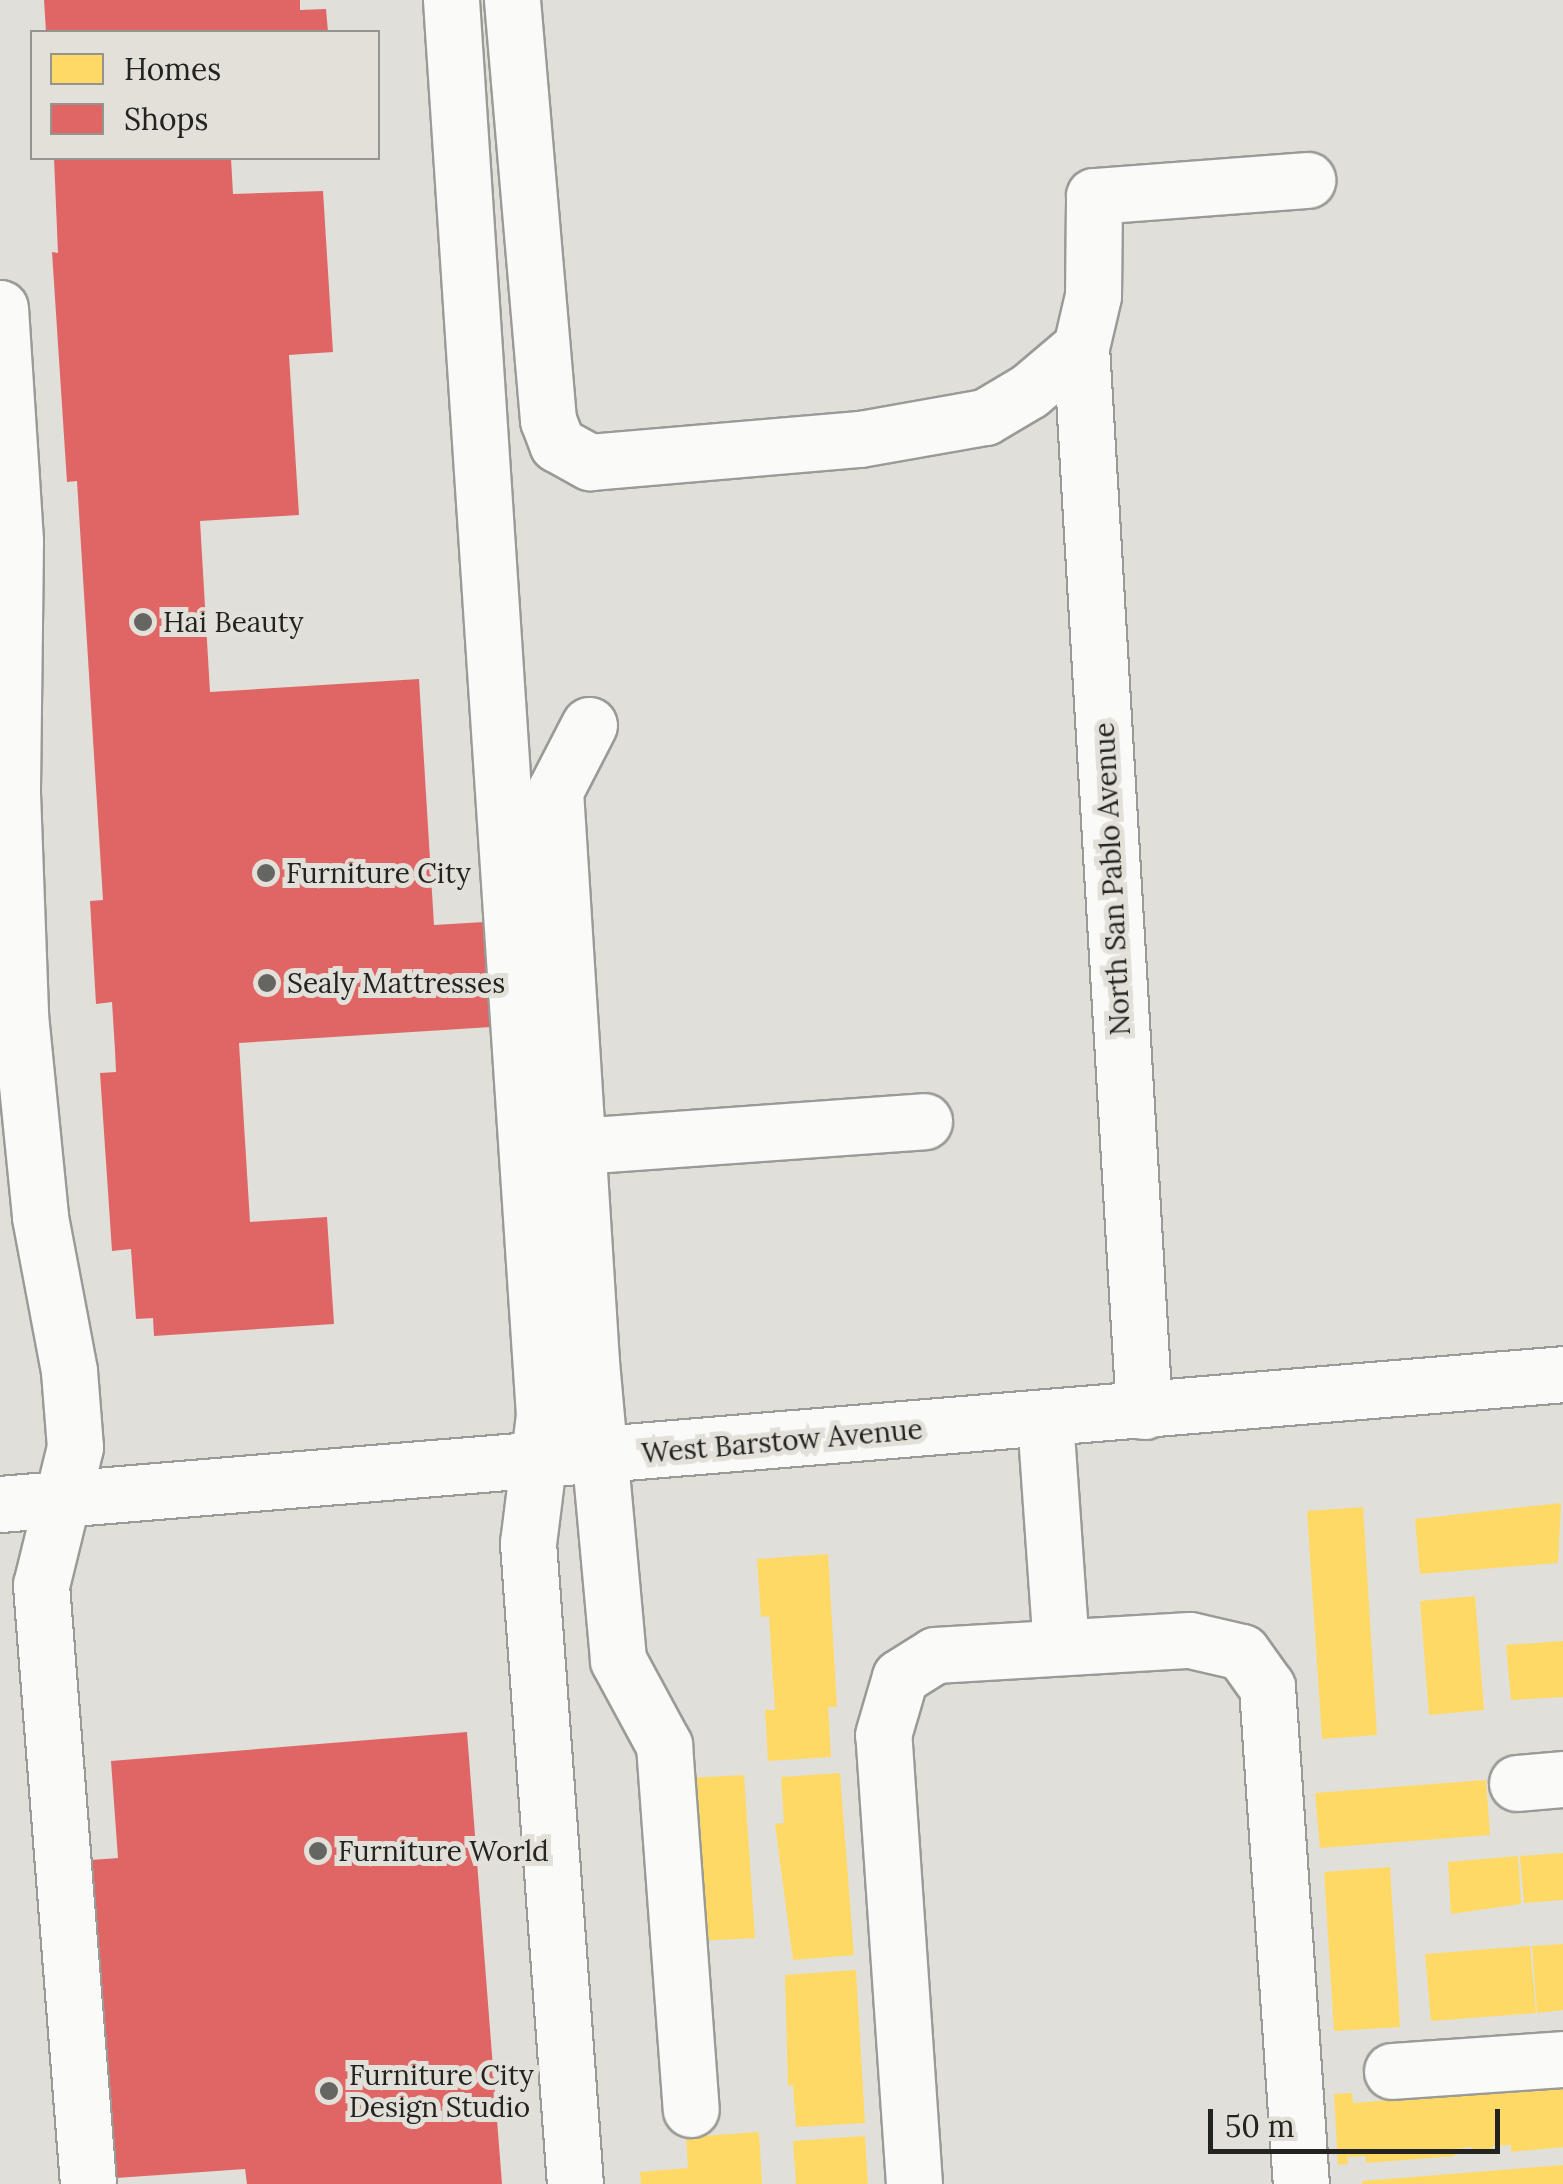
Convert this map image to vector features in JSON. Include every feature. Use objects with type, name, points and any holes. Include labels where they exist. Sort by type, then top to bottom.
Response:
[{"type":"street","points":[[451,0],[542,1396],[528,1543],[575,2184]]},
{"type":"street","points":[[512,0],[539,357],[548,420],[557,444],[570,454],[590,462],[860,439],[985,416],[1029,391],[1080,347]]},
{"type":"street","name":"North San Pablo Avenue","points":[[1144,1411],[1080,347],[1093,296],[1094,196],[1306,180]]},
{"type":"street","points":[[0,308],[6,486],[6,911],[30,1132],[75,1446],[41,1585],[88,2184]]},
{"type":"street","points":[[588,725],[556,791],[578,1146],[618,1660],[664,1745],[691,2110]]},
{"type":"street","points":[[578,1146],[924,1121]]},
{"type":"street","name":"West Barstow Avenue","points":[[0,1504],[1563,1374]]},
{"type":"street","points":[[1045,1419],[1061,1646]]},
{"type":"street","points":[[914,2184],[883,1734],[900,1678],[935,1655],[1190,1640],[1242,1652],[1268,1687],[1301,2184]]},
{"type":"street","points":[[1392,2071],[1563,2058]]},
{"type":"building: Homes","points":[[1561,1503],[1558,1563],[1420,1574],[1415,1519]]},
{"type":"building: Homes","points":[[1363,1507],[1377,1735],[1322,1739],[1307,1511]]},
{"type":"building: Homes","points":[[828,1554],[837,1707],[828,1707],[831,1757],[768,1761],[765,1710],[775,1710],[769,1616],[761,1617],[757,1559]]},
{"type":"building: Homes","points":[[1475,1596],[1484,1710],[1429,1715],[1420,1601]]},
{"type":"building: Homes","points":[[1563,1641],[1563,1697],[1511,1700],[1506,1645]]},
{"type":"building: Homes","points":[[840,1773],[854,1955],[793,1960],[775,1824],[784,1823],[781,1777]]},
{"type":"building: Homes","points":[[744,1775],[755,1938],[698,1941],[687,1778]]},
{"type":"building: Homes","points":[[1486,1780],[1490,1835],[1320,1848],[1315,1793]]},
{"type":"building: Homes","points":[[1563,1853],[1563,1900],[1524,1903],[1520,1856]]},
{"type":"building: Homes","points":[[1518,1856],[1521,1904],[1451,1914],[1448,1862]]},
{"type":"building: Homes","points":[[1390,1867],[1400,2027],[1334,2031],[1324,1872]]},
{"type":"building: Homes","points":[[1563,1944],[1563,2010],[1537,2013],[1532,1946]]},
{"type":"building: Homes","points":[[1530,1946],[1536,2013],[1431,2021],[1425,1954]]},
{"type":"building: Homes","points":[[856,1970],[865,2123],[796,2127],[793,2085],[788,2086],[785,1975]]},
{"type":"building: Homes","points":[[1497,2081],[1498,2092],[1563,2087],[1563,2147],[1511,2152],[1511,2145],[1492,2146],[1493,2153],[1473,2154],[1472,2147],[1454,2149],[1455,2156],[1366,2163],[1366,2156],[1347,2157],[1348,2164],[1338,2165],[1334,2094],[1352,2093],[1353,2103],[1459,2095],[1458,2085]]},
{"type":"building: Homes","points":[[759,2132],[762,2184],[641,2184],[640,2172],[688,2168],[686,2137]]},
{"type":"building: Homes","points":[[865,2136],[868,2184],[796,2184],[793,2141]]},
{"type":"building: Homes","points":[[1563,2165],[1563,2184],[1362,2184],[1362,2181]]},
{"type":"building: Shops","points":[[44,0],[300,0],[300,10],[326,9],[328,30],[46,30]]},
{"type":"building: Shops","points":[[54,160],[231,160],[233,194],[323,191],[333,352],[289,355],[299,515],[200,521],[210,692],[419,679],[434,925],[501,921],[507,1026],[239,1043],[250,1222],[327,1217],[334,1324],[154,1336],[153,1318],[136,1319],[131,1249],[112,1251],[100,1073],[116,1072],[115,1050],[112,1002],[96,1004],[90,901],[103,900],[77,481],[67,482],[52,252],[58,253]]},
{"type":"building: Shops","points":[[467,1732],[502,2184],[247,2184],[245,2169],[116,2178],[91,1860],[118,1858],[111,1761]]},
{"type":"place","name":"Hai Beauty","points":[[143,622]]},
{"type":"place","name":"Furniture City","points":[[266,873]]},
{"type":"place","name":"Sealy Mattresses","points":[[267,983]]},
{"type":"place","name":"Furniture World","points":[[318,1851]]},
{"type":"place","name":"Furniture City Design Studio","points":[[329,2091]]}]
